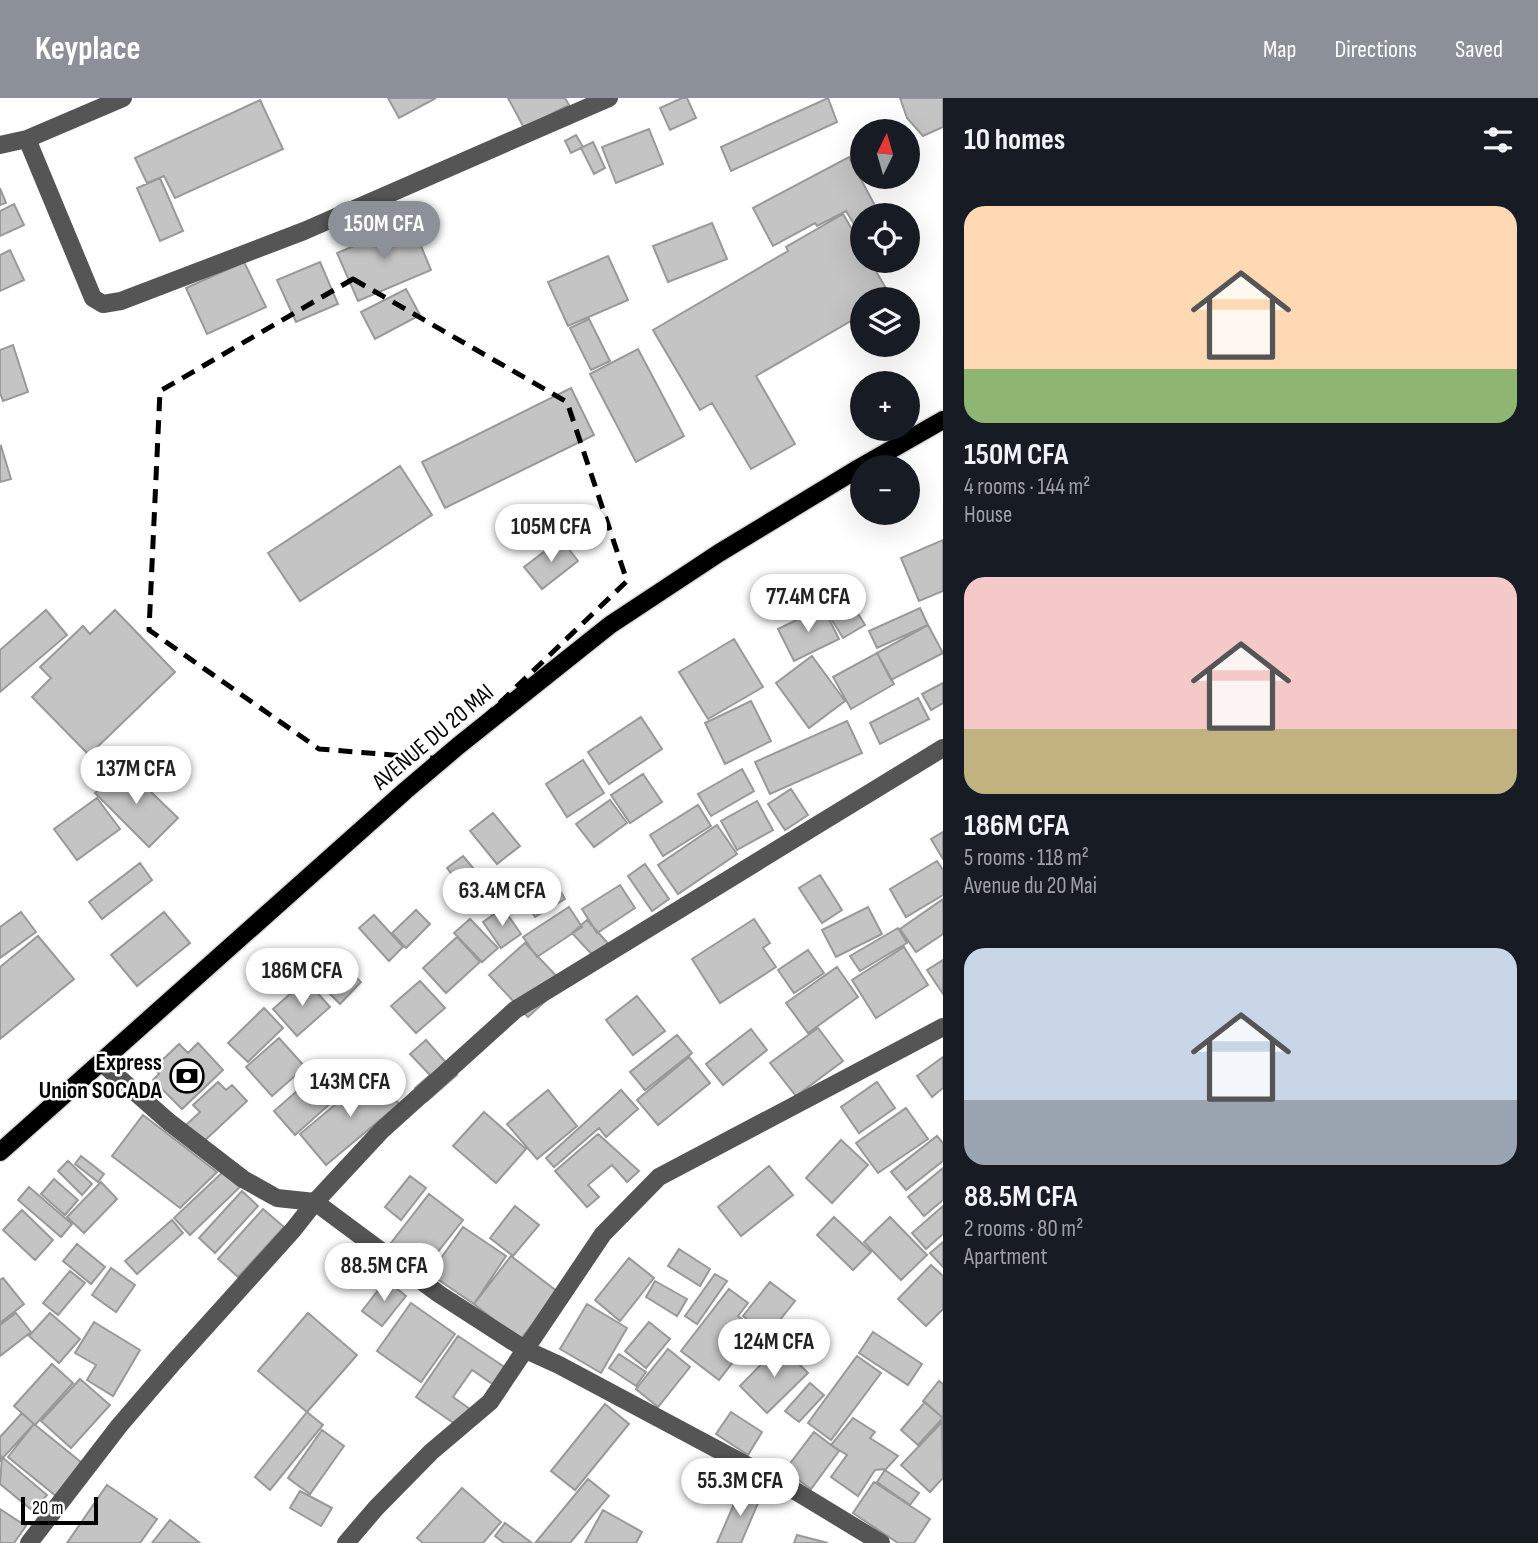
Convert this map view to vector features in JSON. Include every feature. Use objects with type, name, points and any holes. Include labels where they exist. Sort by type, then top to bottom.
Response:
[{"type":"main road","name":"AVENUE DU 20 MAI","points":[[0,1152],[405,791],[610,625],[754,532],[943,420]]},
{"type":"street","points":[[0,145],[27,139],[123,98]]},
{"type":"street","points":[[27,139],[93,298],[103,304],[121,301],[304,231],[609,98]]},
{"type":"street","points":[[29,1543],[119,1426],[315,1202],[381,1131],[515,1010],[943,748]]},
{"type":"street","points":[[346,1543],[431,1452],[490,1402],[603,1234],[659,1177],[943,1027]]},
{"type":"street","points":[[101,1062],[169,1122],[243,1179],[277,1198],[315,1202],[439,1294],[526,1350],[786,1486],[881,1543]]},
{"type":"highlighted area","points":[[353,279],[567,402],[627,581],[441,759],[319,749],[149,630],[160,391]]},
{"type":"building","points":[[388,98],[436,98],[399,118]]},
{"type":"building","points":[[508,98],[565,98],[569,105],[524,128]]},
{"type":"building","points":[[687,98],[696,118],[670,130],[660,108]]},
{"type":"building","points":[[828,98],[837,122],[731,171],[721,147]]},
{"type":"building","points":[[900,98],[943,98],[943,127],[923,136],[920,133],[920,119],[907,118]]},
{"type":"building","points":[[260,100],[283,149],[175,198],[164,176],[147,183],[135,158]]},
{"type":"building","points":[[649,129],[663,164],[616,183],[602,147]]},
{"type":"building","points":[[576,135],[583,147],[571,153],[565,141]]},
{"type":"building","points":[[593,142],[605,168],[594,174],[581,148]]},
{"type":"building","points":[[849,157],[850,189],[866,189],[874,203],[850,203],[850,218],[846,211],[817,226],[815,223],[773,246],[753,208]]},
{"type":"building","points":[[160,178],[183,231],[160,241],[137,188]]},
{"type":"building","points":[[0,188],[6,203],[0,205]]},
{"type":"building","points":[[14,204],[24,225],[0,236],[0,211]]},
{"type":"building","points":[[843,214],[850,226],[850,273],[877,273],[885,287],[850,287],[850,322],[756,376],[795,444],[751,469],[712,403],[700,410],[653,330],[788,251],[786,247]]},
{"type":"building","points":[[411,222],[431,270],[358,301],[337,253]]},
{"type":"building","points":[[712,223],[727,259],[668,282],[653,246]]},
{"type":"building","points":[[10,250],[24,280],[0,291],[0,255]]},
{"type":"building","points":[[608,256],[628,300],[568,326],[548,282]]},
{"type":"building","points":[[244,262],[266,307],[207,334],[186,288]]},
{"type":"building","points":[[320,262],[338,304],[296,322],[277,280]]},
{"type":"building","points":[[406,289],[420,315],[375,339],[361,312]]},
{"type":"building","points":[[589,319],[610,361],[591,370],[570,328]]},
{"type":"building","points":[[13,345],[28,392],[3,401],[0,393],[0,350]]},
{"type":"building","points":[[638,349],[684,436],[636,462],[590,374]]},
{"type":"building","points":[[571,388],[594,435],[445,508],[422,462]]},
{"type":"building","points":[[0,447],[11,479],[0,482]]},
{"type":"building","points":[[400,466],[432,515],[300,601],[268,553]]},
{"type":"building","points":[[561,539],[578,561],[542,589],[524,567]]},
{"type":"building","points":[[943,540],[943,591],[919,601],[901,558]]},
{"type":"building","points":[[846,594],[865,625],[843,638],[824,607]]},
{"type":"building","points":[[823,607],[839,639],[794,661],[778,629]]},
{"type":"building","points":[[920,608],[928,625],[877,648],[869,631]]},
{"type":"building","points":[[46,610],[67,635],[0,692],[0,650]]},
{"type":"building","points":[[115,610],[175,672],[89,755],[32,697],[51,678],[40,667],[83,626],[90,634]]},
{"type":"building","points":[[928,625],[943,653],[891,680],[877,653]]},
{"type":"building","points":[[734,639],[763,687],[708,719],[679,672]]},
{"type":"building","points":[[877,653],[894,684],[851,709],[833,677]]},
{"type":"building","points":[[812,656],[845,701],[809,728],[776,683]]},
{"type":"building","points":[[943,683],[943,703],[931,710],[922,694]]},
{"type":"building","points":[[918,698],[929,719],[880,744],[870,723]]},
{"type":"building","points":[[751,701],[771,741],[725,764],[705,723]]},
{"type":"building","points":[[641,717],[662,749],[609,784],[588,752]]},
{"type":"building","points":[[847,721],[862,753],[770,794],[755,762]]},
{"type":"building","points":[[583,760],[604,793],[567,817],[546,784]]},
{"type":"building","points":[[123,765],[178,818],[149,847],[95,793]]},
{"type":"building","points":[[742,769],[754,791],[711,816],[698,794]]},
{"type":"building","points":[[643,774],[662,802],[630,823],[611,795]]},
{"type":"building","points":[[791,789],[808,815],[785,830],[768,804]]},
{"type":"building","points":[[97,798],[120,829],[77,860],[54,829]]},
{"type":"building","points":[[610,800],[627,823],[594,847],[576,824]]},
{"type":"building","points":[[757,801],[773,830],[737,850],[721,821]]},
{"type":"building","points":[[698,805],[711,826],[663,856],[650,835]]},
{"type":"building","points":[[493,813],[520,846],[497,864],[470,831]]},
{"type":"building","points":[[717,825],[737,854],[678,894],[658,865]]},
{"type":"building","points":[[943,832],[943,859],[931,839]]},
{"type":"building","points":[[463,856],[485,882],[468,895],[447,868]]},
{"type":"building","points":[[937,861],[943,870],[943,895],[906,917],[890,889]]},
{"type":"building","points":[[140,863],[152,880],[102,919],[89,902]]},
{"type":"building","points":[[645,864],[669,899],[652,911],[628,876]]},
{"type":"building","points":[[549,872],[565,899],[535,917],[519,890]]},
{"type":"building","points":[[820,875],[842,910],[822,923],[799,888]]},
{"type":"building","points":[[620,885],[635,908],[597,933],[582,909]]},
{"type":"building","points":[[943,899],[943,934],[916,952],[900,929]]},
{"type":"building","points":[[569,907],[582,927],[537,957],[523,937]]},
{"type":"building","points":[[868,907],[882,934],[836,957],[822,930]]},
{"type":"building","points":[[503,908],[521,934],[501,948],[483,922]]},
{"type":"building","points":[[416,910],[430,924],[406,948],[392,933]]},
{"type":"building","points":[[21,912],[36,932],[0,958],[0,927]]},
{"type":"building","points":[[164,912],[190,943],[137,986],[111,955]]},
{"type":"building","points":[[374,915],[403,947],[389,961],[359,928]]},
{"type":"building","points":[[470,919],[498,948],[482,962],[454,933]]},
{"type":"building","points":[[754,919],[770,943],[763,948],[776,967],[720,1003],[692,959]]},
{"type":"building","points":[[587,920],[613,949],[599,962],[572,933]]},
{"type":"building","points":[[898,928],[907,943],[860,971],[850,956]]},
{"type":"building","points":[[38,936],[74,979],[0,1039],[0,967]]},
{"type":"building","points":[[457,937],[480,962],[446,993],[423,968]]},
{"type":"building","points":[[525,943],[564,984],[528,1017],[489,975]]},
{"type":"building","points":[[904,947],[928,985],[876,1018],[852,980]]},
{"type":"building","points":[[808,950],[824,973],[794,993],[778,970]]},
{"type":"building","points":[[334,957],[361,982],[340,1004],[314,978]]},
{"type":"building","points":[[943,960],[943,994],[927,970]]},
{"type":"building","points":[[837,967],[858,997],[808,1033],[786,1003]]},
{"type":"building","points":[[306,980],[330,1007],[297,1036],[273,1009]]},
{"type":"building","points":[[420,981],[445,1008],[416,1033],[391,1006]]},
{"type":"building","points":[[637,996],[665,1031],[633,1055],[606,1020]]},
{"type":"building","points":[[264,1008],[283,1028],[248,1062],[228,1043]]},
{"type":"building","points":[[818,1028],[843,1061],[796,1096],[770,1063]]},
{"type":"building","points":[[751,1029],[767,1050],[723,1085],[706,1064]]},
{"type":"building","points":[[677,1035],[692,1053],[645,1090],[630,1072]]},
{"type":"building","points":[[279,1038],[305,1067],[272,1096],[246,1067]]},
{"type":"building","points":[[426,1040],[457,1075],[427,1101],[415,1088],[430,1075],[410,1054]]},
{"type":"building","name":"Express Union SOCADA","points":[[198,1043],[223,1070],[182,1109],[153,1080],[159,1074],[154,1068],[179,1044],[188,1053]]},
{"type":"building","points":[[689,1057],[710,1083],[658,1125],[637,1100]]},
{"type":"building","points":[[943,1057],[943,1088],[932,1097],[917,1076]]},
{"type":"building","points":[[373,1073],[399,1104],[326,1165],[300,1134]]},
{"type":"building","points":[[311,1079],[332,1102],[295,1135],[274,1111]]},
{"type":"building","points":[[218,1082],[226,1090],[232,1085],[247,1101],[202,1143],[185,1126],[200,1112],[193,1105]]},
{"type":"building","points":[[877,1082],[895,1108],[859,1133],[841,1107]]},
{"type":"building","points":[[548,1090],[577,1126],[537,1159],[507,1124]]},
{"type":"building","points":[[621,1090],[638,1109],[606,1137],[599,1128],[554,1167],[546,1158]]},
{"type":"building","points":[[906,1108],[928,1139],[878,1173],[856,1143]]},
{"type":"building","points":[[484,1112],[526,1149],[496,1183],[453,1146]]},
{"type":"building","points":[[143,1115],[217,1172],[180,1208],[112,1156]]},
{"type":"building","points":[[598,1134],[639,1171],[627,1182],[612,1165],[588,1185],[599,1197],[587,1207],[555,1171]]},
{"type":"building","points":[[937,1136],[943,1143],[943,1161],[906,1190],[891,1172]]},
{"type":"building","points":[[841,1140],[868,1165],[832,1203],[806,1178]]},
{"type":"building","points":[[81,1156],[104,1174],[98,1182],[75,1164]]},
{"type":"building","points":[[68,1161],[92,1184],[82,1195],[58,1171]]},
{"type":"building","points":[[769,1166],[793,1195],[741,1236],[718,1207]]},
{"type":"building","points":[[943,1168],[943,1200],[924,1216],[908,1197]]},
{"type":"building","points":[[226,1169],[242,1185],[190,1235],[174,1218]]},
{"type":"building","points":[[410,1176],[426,1188],[401,1220],[385,1207]]},
{"type":"building","points":[[54,1179],[78,1200],[65,1215],[41,1194]]},
{"type":"building","points":[[101,1182],[117,1199],[84,1233],[67,1217]]},
{"type":"building","points":[[29,1187],[72,1224],[61,1237],[18,1200]]},
{"type":"building","points":[[242,1191],[258,1206],[215,1253],[199,1238]]},
{"type":"building","points":[[429,1194],[463,1220],[425,1268],[391,1243]]},
{"type":"building","points":[[515,1206],[539,1225],[513,1256],[490,1238]]},
{"type":"building","points":[[943,1206],[943,1234],[926,1249],[912,1233]]},
{"type":"building","points":[[263,1209],[284,1227],[238,1277],[218,1259]]},
{"type":"building","points":[[22,1210],[53,1240],[35,1260],[3,1230]]},
{"type":"building","points":[[834,1217],[871,1252],[853,1270],[817,1235]]},
{"type":"building","points":[[890,1217],[927,1255],[901,1280],[864,1242]]},
{"type":"building","points":[[172,1220],[183,1233],[137,1274],[125,1261]]},
{"type":"building","points":[[463,1227],[506,1256],[474,1304],[430,1274]]},
{"type":"building","points":[[943,1242],[943,1267],[930,1253]]},
{"type":"building","points":[[77,1244],[105,1267],[91,1284],[63,1261]]},
{"type":"building","points":[[679,1249],[710,1269],[700,1286],[668,1266]]},
{"type":"building","points":[[511,1256],[558,1292],[520,1340],[474,1304]]},
{"type":"building","points":[[629,1258],[654,1278],[620,1321],[595,1300]]},
{"type":"building","points":[[931,1265],[943,1276],[943,1309],[926,1326],[898,1299]]},
{"type":"building","points":[[111,1268],[135,1285],[116,1312],[92,1295]]},
{"type":"building","points":[[70,1271],[85,1283],[58,1315],[43,1303]]},
{"type":"building","points":[[715,1274],[727,1281],[697,1324],[685,1316]]},
{"type":"building","points":[[3,1278],[24,1304],[0,1323],[0,1280]]},
{"type":"building","points":[[386,1280],[406,1296],[382,1326],[362,1311]]},
{"type":"building","points":[[655,1281],[687,1299],[677,1316],[646,1297]]},
{"type":"building","points":[[770,1282],[795,1301],[768,1335],[743,1316]]},
{"type":"building","points":[[729,1289],[748,1303],[738,1316],[757,1331],[719,1380],[681,1351]]},
{"type":"building","points":[[411,1303],[455,1334],[421,1382],[377,1351]]},
{"type":"building","points":[[587,1304],[627,1328],[601,1373],[560,1349]]},
{"type":"building","points":[[16,1313],[31,1332],[0,1356],[0,1325]]},
{"type":"building","points":[[50,1313],[80,1339],[59,1363],[29,1336]]},
{"type":"building","points":[[308,1313],[357,1355],[307,1412],[258,1371]]},
{"type":"building","points":[[94,1322],[140,1350],[113,1396],[87,1380],[96,1365],[75,1353]]},
{"type":"building","points":[[649,1322],[670,1339],[646,1368],[625,1351]]},
{"type":"building","points":[[873,1332],[922,1364],[908,1385],[859,1353]]},
{"type":"building","points":[[458,1336],[506,1368],[494,1385],[472,1370],[453,1397],[470,1409],[458,1426],[416,1397]]},
{"type":"building","points":[[780,1345],[808,1373],[767,1413],[740,1386]]},
{"type":"building","points":[[668,1349],[690,1367],[658,1407],[636,1389]]},
{"type":"building","points":[[619,1354],[646,1372],[636,1386],[609,1368]]},
{"type":"building","points":[[857,1356],[881,1373],[831,1440],[808,1423]]},
{"type":"building","points":[[52,1364],[73,1383],[35,1425],[14,1406]]},
{"type":"building","points":[[80,1379],[110,1405],[71,1448],[41,1421]]},
{"type":"building","points":[[939,1381],[943,1384],[943,1418],[923,1401]]},
{"type":"building","points":[[810,1383],[824,1395],[799,1422],[785,1411]]},
{"type":"building","points":[[925,1402],[943,1418],[918,1445],[901,1430]]},
{"type":"building","points":[[605,1404],[629,1424],[575,1490],[551,1471]]},
{"type":"building","points":[[307,1412],[323,1425],[270,1490],[255,1477]]},
{"type":"building","points":[[731,1412],[762,1432],[748,1455],[716,1434]]},
{"type":"building","points":[[22,1413],[34,1424],[0,1461],[0,1437]]},
{"type":"building","points":[[853,1418],[875,1432],[870,1438],[898,1456],[886,1469],[875,1470],[858,1496],[831,1477],[847,1455],[831,1445]]},
{"type":"building","points":[[942,1422],[943,1478],[930,1492],[901,1465]]},
{"type":"building","points":[[34,1424],[82,1463],[56,1496],[8,1457]]},
{"type":"building","points":[[322,1430],[344,1446],[310,1494],[288,1478]]},
{"type":"building","points":[[814,1432],[839,1451],[811,1489],[785,1470]]},
{"type":"building","points":[[2,1457],[47,1495],[33,1511],[0,1484]]},
{"type":"building","points":[[885,1470],[919,1493],[910,1505],[877,1482]]},
{"type":"building","points":[[588,1479],[609,1496],[570,1543],[536,1542]]},
{"type":"building","points":[[874,1482],[930,1519],[914,1543],[898,1543],[853,1513]]},
{"type":"building","points":[[107,1485],[157,1519],[140,1543],[67,1543]]},
{"type":"building","points":[[462,1488],[501,1522],[483,1543],[423,1543],[417,1538]]},
{"type":"building","points":[[741,1488],[761,1496],[741,1543],[717,1543]]},
{"type":"building","points":[[300,1491],[332,1508],[321,1526],[290,1508]]},
{"type":"building","points":[[0,1509],[26,1526],[14,1543],[0,1543]]},
{"type":"building","points":[[603,1510],[642,1532],[636,1543],[585,1543]]},
{"type":"building","points":[[170,1520],[200,1543],[152,1543]]},
{"type":"building","points":[[505,1523],[532,1543],[504,1543],[495,1536]]},
{"type":"building","points":[[797,1535],[828,1543],[794,1543]]},
{"type":"place","name":"Express Union SOCADA","points":[[187,1076]]}]
